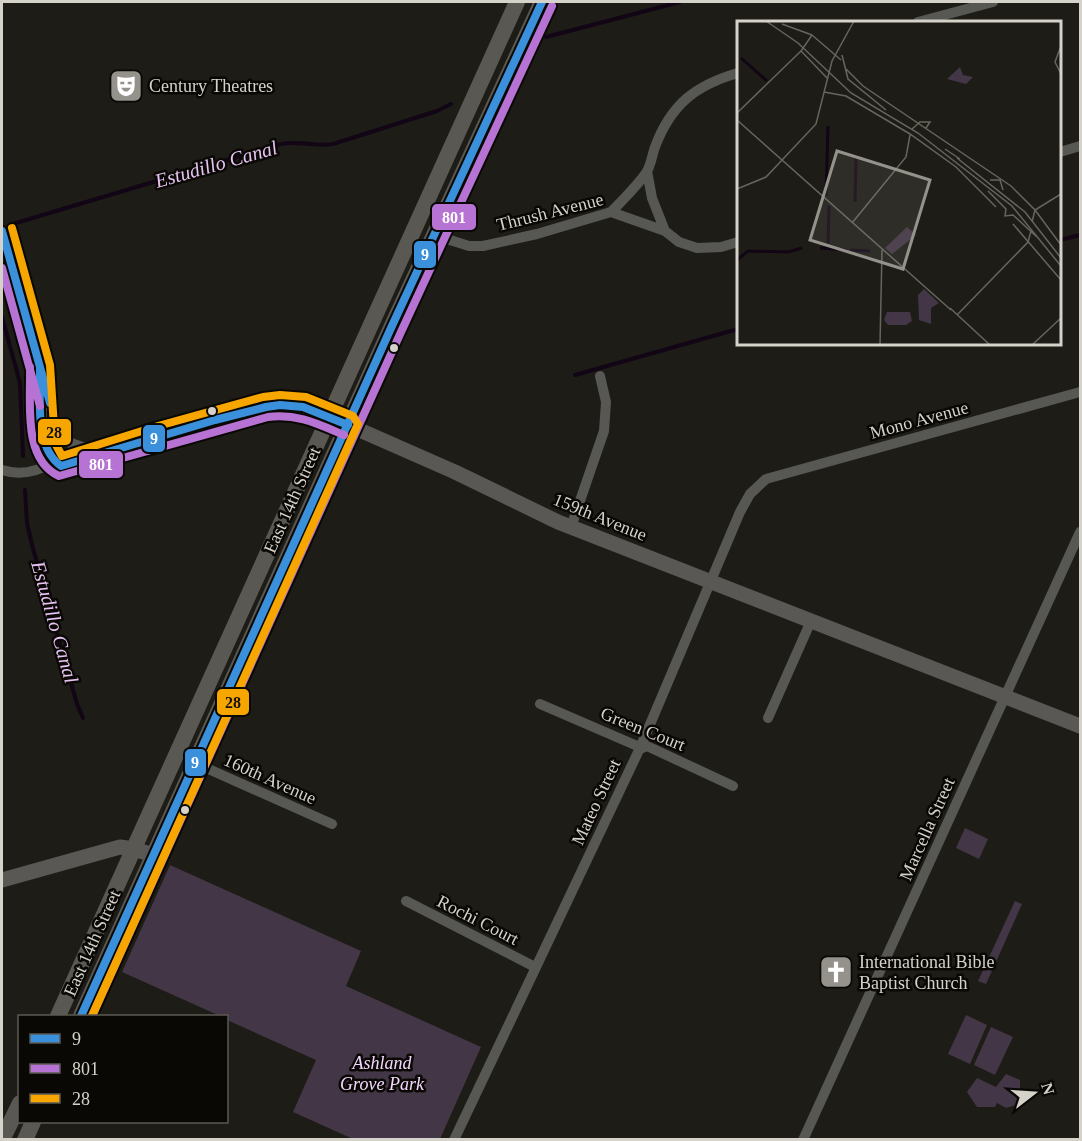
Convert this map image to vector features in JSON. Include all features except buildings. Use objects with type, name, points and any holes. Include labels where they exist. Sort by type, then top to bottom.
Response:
[{"type":"main road","name":"East 14th Street","points":[[59,1015],[517,2]]},
{"type":"main road","name":"East 14th Street","points":[[82,1015],[434,235],[542,2]]},
{"type":"main road","points":[[2,1140],[18,1107]]},
{"type":"main road","points":[[25,1140],[33,1123]]},
{"type":"street","points":[[922,21],[993,2]]},
{"type":"street","points":[[611,212],[647,171],[655,145],[673,111],[690,94],[706,84],[737,73]]},
{"type":"street","points":[[1061,151],[1080,146]]},
{"type":"street","points":[[647,171],[652,198],[665,231]]},
{"type":"street","name":"Thrush Avenue","points":[[434,235],[469,246],[483,246],[537,234],[611,212],[665,231],[679,242],[697,248],[721,247],[737,242]]},
{"type":"street","points":[[2,231],[40,367],[54,418],[58,427],[75,448],[76,457],[67,466],[61,466],[52,460],[43,440],[40,367]]},
{"type":"street","points":[[571,527],[603,431],[606,402],[600,376]]},
{"type":"street","name":"Mono Avenue","points":[[766,478],[1080,392]]},
{"type":"street","name":"159th Avenue","points":[[67,466],[191,427],[266,407],[292,405],[330,417],[571,527],[1080,726]]},
{"type":"street","points":[[52,460],[51,449],[56,442],[70,442],[103,454]]},
{"type":"street","points":[[2,470],[20,473],[37,471],[52,460]]},
{"type":"street","name":"Mateo Street","points":[[454,1140],[640,747],[750,494],[766,478]]},
{"type":"street","name":"Marcella Street","points":[[803,1140],[1080,532]]},
{"type":"street","points":[[768,718],[812,621]]},
{"type":"street","name":"Green Court","points":[[540,704],[640,747],[647,746],[733,786]]},
{"type":"street","name":"160th Avenue","points":[[195,763],[332,824]]},
{"type":"street","points":[[2,880],[120,847],[153,855]]},
{"type":"street","name":"Rochi Court","points":[[406,901],[535,967]]},
{"type":"green space","points":[[965,828],[988,839],[979,859],[956,848]]},
{"type":"green space","name":"Ashland Grove Park","points":[[170,865],[361,951],[346,986],[481,1047],[440,1139],[353,1139],[293,1112],[316,1060],[228,1020],[228,1015],[218,1015],[122,972]]},
{"type":"green space","points":[[1015,901],[1022,904],[986,984],[978,981]]},
{"type":"green space","points":[[966,1015],[987,1025],[970,1064],[948,1054]]},
{"type":"green space","points":[[991,1027],[1013,1037],[995,1075],[974,1065]]},
{"type":"green space","points":[[1006,1074],[1020,1080],[1020,1093],[1016,1105],[1006,1108],[997,1103],[995,1107],[977,1107],[967,1092],[977,1078],[996,1087]]},
{"type":"waterway","name":"Estudillo Canal","points":[[546,37],[680,2]]},
{"type":"waterway","name":"Estudillo Canal","points":[[16,223],[281,144],[333,144],[437,111],[451,104]]},
{"type":"waterway","points":[[1061,240],[1080,235]]},
{"type":"waterway","name":"Estudillo Canal","points":[[2,317],[20,383],[23,456]]},
{"type":"waterway","points":[[575,375],[737,329]]},
{"type":"waterway","name":"Estudillo Canal","points":[[25,490],[27,523],[32,545],[83,718]]},
{"type":"transit line","name":"9","points":[[81,1015],[391,328],[542,2]]},
{"type":"transit line","name":"801","points":[[92,1015],[401,332],[552,6]]},
{"type":"transit line","name":"28","points":[[12,228],[50,365],[55,443],[62,456],[158,426],[263,397],[280,395],[306,397],[353,416],[358,424],[92,1015]]},
{"type":"transit line","name":"9","points":[[2,231],[50,403]]},
{"type":"transit line","name":"801","points":[[2,268],[40,406]]},
{"type":"transit line","name":"801","points":[[30,367],[30,412],[34,443],[39,457],[47,468],[59,476],[268,417],[297,418],[344,435]]},
{"type":"transit line","name":"9","points":[[40,367],[42,434],[52,457],[61,466],[266,407],[280,405],[303,407],[348,425]]},
{"type":"place","name":"Century Theatres","points":[[126,86]]},
{"type":"place","name":"International Bible Baptist Church","points":[[836,972]]}]
